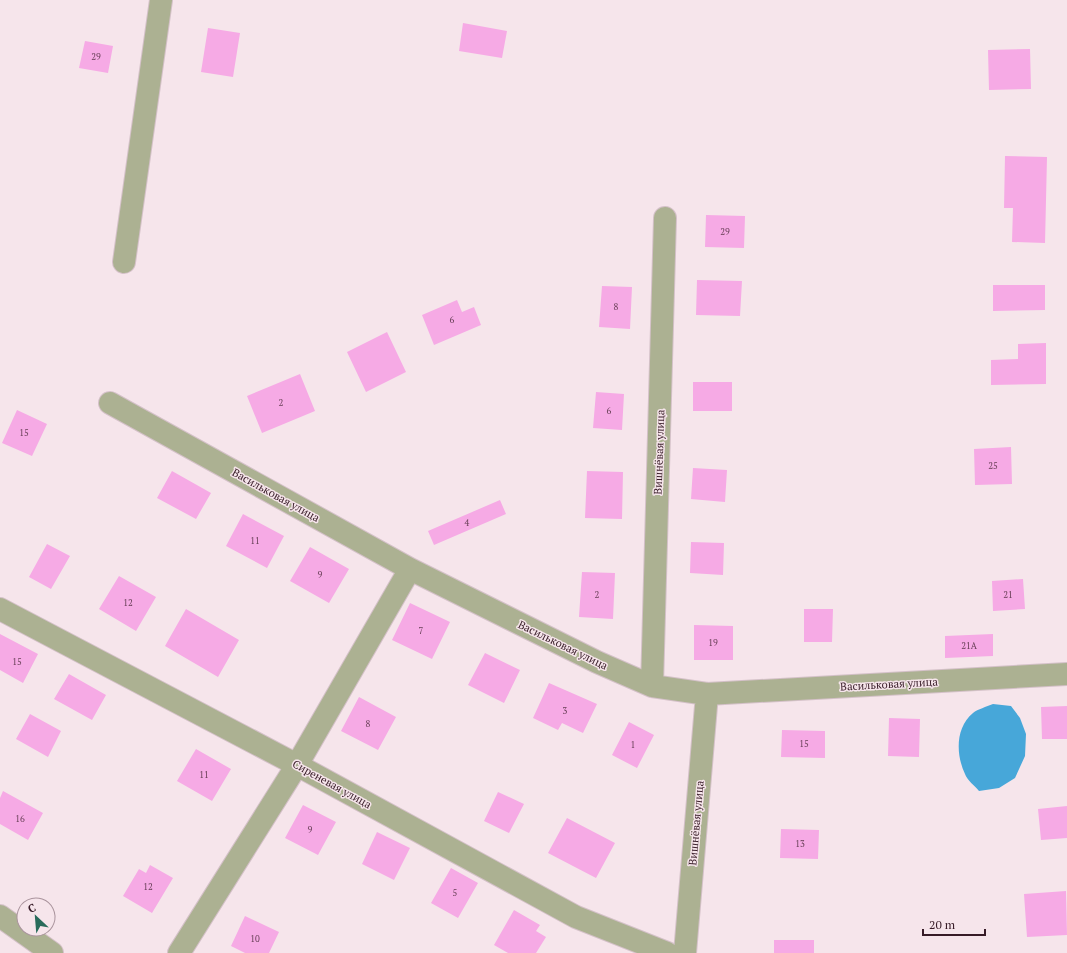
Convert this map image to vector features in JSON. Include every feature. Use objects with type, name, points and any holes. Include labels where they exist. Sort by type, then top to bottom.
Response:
[{"type":"street","points":[[124,262],[161,0]]},
{"type":"street","name":"Вишнёвая улица","points":[[652,686],[665,218]]},
{"type":"street","name":"Васильковая улица","points":[[110,403],[410,569],[596,662],[652,686],[707,694],[1067,674]]},
{"type":"street","points":[[179,953],[297,765],[410,569]]},
{"type":"street","name":"Сиреневая улица","points":[[0,609],[297,765],[576,918],[667,953]]},
{"type":"street","name":"Вишнёвая улица","points":[[685,953],[707,694]]},
{"type":"street","points":[[0,916],[52,953]]},
{"type":"water","points":[[993,704],[1011,706],[1020,718],[1026,734],[1025,756],[1015,778],[999,788],[979,791],[969,781],[962,767],[959,750],[960,734],[967,719],[973,713]]},
{"type":"building","points":[[463,23],[507,31],[502,58],[459,51]]},
{"type":"building","points":[[208,28],[240,33],[233,77],[201,72]]},
{"type":"building","points":[[85,41],[113,46],[108,73],[79,68]]},
{"type":"building","points":[[1030,49],[1031,89],[989,90],[988,50]]},
{"type":"building","points":[[1005,156],[1047,157],[1045,243],[1012,242],[1013,208],[1004,208]]},
{"type":"building","points":[[706,215],[745,216],[744,248],[705,247]]},
{"type":"building","points":[[697,280],[742,281],[740,316],[696,315]]},
{"type":"building","points":[[993,285],[1045,285],[1045,310],[993,311]]},
{"type":"building","points":[[602,286],[632,287],[630,329],[599,327]]},
{"type":"building","points":[[457,300],[462,312],[474,307],[481,325],[434,345],[422,315]]},
{"type":"building","points":[[387,332],[406,372],[366,392],[347,352]]},
{"type":"building","points":[[1046,343],[1046,384],[991,385],[991,360],[1018,359],[1018,344]]},
{"type":"building","points":[[300,374],[315,411],[262,433],[247,396]]},
{"type":"building","points":[[693,382],[732,382],[732,411],[693,411]]},
{"type":"building","points":[[596,392],[624,394],[622,430],[593,428]]},
{"type":"building","points":[[17,410],[47,424],[32,456],[2,443]]},
{"type":"building","points":[[1011,447],[1012,484],[975,485],[974,449]]},
{"type":"building","points":[[693,468],[727,470],[725,502],[691,499]]},
{"type":"building","points":[[172,471],[211,493],[196,519],[157,498]]},
{"type":"building","points":[[587,471],[623,472],[622,519],[585,518]]},
{"type":"building","points":[[500,500],[506,514],[434,545],[428,531]]},
{"type":"building","points":[[243,514],[284,536],[267,568],[226,546]]},
{"type":"building","points":[[691,542],[724,543],[723,575],[690,573]]},
{"type":"building","points":[[47,544],[70,556],[51,589],[29,577]]},
{"type":"building","points":[[310,547],[349,569],[329,603],[290,581]]},
{"type":"building","points":[[582,572],[615,573],[613,619],[579,617]]},
{"type":"building","points":[[119,576],[156,597],[136,631],[99,609]]},
{"type":"building","points":[[1023,579],[1025,609],[993,611],[992,581]]},
{"type":"building","points":[[410,603],[450,622],[432,659],[392,640]]},
{"type":"building","points":[[186,609],[239,640],[218,677],[165,646]]},
{"type":"building","points":[[804,609],[833,609],[832,642],[804,642]]},
{"type":"building","points":[[694,625],[733,626],[733,660],[694,660]]},
{"type":"building","points":[[0,634],[38,654],[23,683],[0,670]]},
{"type":"building","points":[[993,634],[993,656],[945,658],[945,636]]},
{"type":"building","points":[[485,653],[520,670],[504,703],[468,685]]},
{"type":"building","points":[[69,674],[106,695],[92,720],[54,699]]},
{"type":"building","points":[[549,683],[597,704],[583,733],[562,723],[558,730],[533,718]]},
{"type":"building","points":[[359,697],[396,717],[378,750],[341,731]]},
{"type":"building","points":[[1067,706],[1067,739],[1042,739],[1041,707]]},
{"type":"building","points":[[30,714],[61,731],[48,757],[16,739]]},
{"type":"building","points":[[889,718],[920,719],[919,757],[888,756]]},
{"type":"building","points":[[629,722],[654,735],[637,768],[612,755]]},
{"type":"building","points":[[782,730],[825,731],[825,758],[781,757]]},
{"type":"building","points":[[196,749],[231,769],[212,801],[177,781]]},
{"type":"building","points":[[3,791],[43,813],[28,840],[0,824],[0,798]]},
{"type":"building","points":[[498,792],[524,804],[509,833],[484,821]]},
{"type":"building","points":[[303,805],[336,822],[318,855],[285,838]]},
{"type":"building","points":[[1067,806],[1067,838],[1041,840],[1038,809]]},
{"type":"building","points":[[567,818],[615,843],[596,878],[548,853]]},
{"type":"building","points":[[781,829],[819,830],[818,859],[780,858]]},
{"type":"building","points":[[377,832],[410,848],[394,880],[362,864]]},
{"type":"building","points":[[150,865],[173,878],[152,913],[123,896],[139,869],[146,873]]},
{"type":"building","points":[[451,868],[478,883],[458,918],[431,903]]},
{"type":"building","points":[[1066,891],[1067,935],[1027,937],[1024,894]]},
{"type":"building","points":[[514,910],[540,925],[536,931],[546,937],[536,953],[508,953],[494,945]]},
{"type":"building","points":[[245,916],[279,932],[269,953],[245,953],[231,946]]},
{"type":"building","points":[[774,940],[814,940],[814,953],[774,953]]}]
